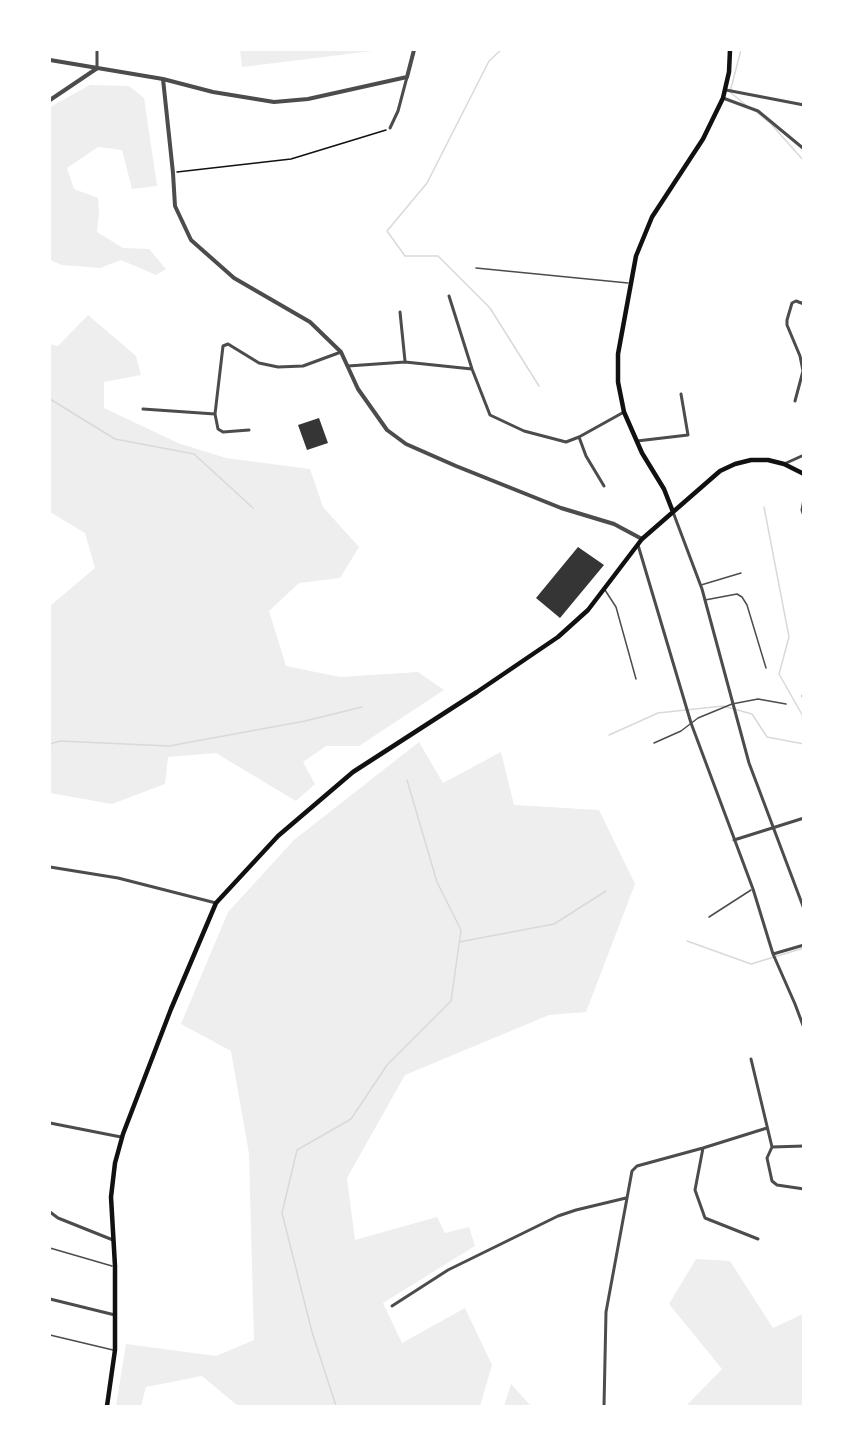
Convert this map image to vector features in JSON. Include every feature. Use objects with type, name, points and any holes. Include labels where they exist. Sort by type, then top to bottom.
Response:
[{"type":"main road","points":[[673,512],[664,489],[637,441],[624,412],[618,382],[618,354],[636,256],[652,217],[703,139],[728,91],[730,50]]},
{"type":"main road","points":[[107,1407],[115,1350],[115,1266],[111,1197],[115,1163],[122,1137],[171,1009],[216,903],[278,836],[353,772],[558,637],[588,610],[637,544],[720,471],[751,460],[768,460],[784,464],[804,474]]},
{"type":"street","points":[[97,50],[97,69]]},
{"type":"street","points":[[390,128],[398,111],[414,50]]},
{"type":"street","points":[[50,60],[163,79],[213,92],[274,102],[336,94],[407,77]]},
{"type":"street","points":[[50,100],[97,69]]},
{"type":"street","points":[[163,79],[175,206],[191,240],[234,278],[310,322],[341,352],[358,388],[387,430],[406,444],[561,508],[614,524],[642,539]]},
{"type":"street","points":[[728,91],[804,105]]},
{"type":"street","points":[[723,98],[758,111],[804,149]]},
{"type":"street","points":[[449,296],[472,369],[490,415],[524,431],[566,442],[624,412]]},
{"type":"street","points":[[795,401],[803,371],[787,320],[792,303],[796,301],[804,304]]},
{"type":"street","points":[[400,312],[405,362]]},
{"type":"street","points":[[249,430],[220,432],[216,414],[222,346],[225,344],[259,363],[278,367],[303,366],[341,352]]},
{"type":"street","points":[[348,366],[405,362],[472,369]]},
{"type":"street","points":[[637,441],[688,435],[681,394]]},
{"type":"street","points":[[143,409],[216,414]]},
{"type":"street","points":[[579,437],[586,456],[604,486]]},
{"type":"street","points":[[784,464],[804,455]]},
{"type":"street","points":[[804,499],[802,510],[804,516]]},
{"type":"street","points":[[673,512],[705,600],[749,764],[804,909]]},
{"type":"street","points":[[637,544],[691,723],[753,889],[773,954],[804,1028]]},
{"type":"street","points":[[734,840],[804,818]]},
{"type":"street","points":[[50,867],[118,878],[216,903]]},
{"type":"street","points":[[773,954],[804,945]]},
{"type":"street","points":[[751,1059],[772,1147],[767,1158],[772,1182],[777,1185],[803,1189]]},
{"type":"street","points":[[50,1123],[122,1137]]},
{"type":"street","points":[[604,1407],[606,1312],[632,1171],[637,1166],[767,1128]]},
{"type":"street","points":[[772,1147],[804,1146]]},
{"type":"street","points":[[703,1148],[695,1190],[705,1218],[758,1239]]},
{"type":"street","points":[[392,1306],[448,1270],[558,1216],[626,1198]]},
{"type":"street","points":[[50,1212],[58,1218],[114,1240]]},
{"type":"street","points":[[50,1299],[116,1316]]},
{"type":"lane","points":[[476,268],[631,284]]},
{"type":"lane","points":[[700,585],[741,573]]},
{"type":"lane","points":[[604,588],[616,607],[636,679]]},
{"type":"lane","points":[[705,600],[737,594],[742,597],[747,605],[766,668]]},
{"type":"lane","points":[[654,743],[681,731],[698,718],[732,704],[759,699],[786,704]]},
{"type":"lane","points":[[709,917],[753,889]]},
{"type":"lane","points":[[50,1248],[115,1266]]},
{"type":"lane","points":[[50,1335],[115,1350]]},
{"type":"path","points":[[173,173],[291,159],[390,128]]},
{"type":"shaded area","points":[[240,50],[381,50],[242,67]]},
{"type":"shaded area","points":[[90,85],[129,86],[144,98],[157,186],[132,189],[122,150],[98,147],[67,168],[74,189],[98,198],[97,232],[123,248],[149,249],[166,269],[156,275],[121,260],[100,268],[62,265],[50,260],[50,107]]},
{"type":"shaded area","points":[[88,315],[136,356],[141,375],[104,382],[104,408],[178,443],[226,458],[310,469],[323,507],[359,547],[340,578],[299,583],[269,611],[286,666],[340,677],[418,672],[444,690],[359,746],[326,746],[303,762],[315,784],[296,801],[216,753],[168,757],[165,784],[112,804],[50,793],[50,606],[95,568],[85,533],[50,512],[50,344],[58,346]]},
{"type":"shaded area","points":[[419,742],[443,783],[501,752],[514,805],[599,810],[635,884],[586,1012],[549,1015],[405,1075],[347,1178],[355,1240],[437,1217],[445,1233],[469,1227],[475,1246],[383,1303],[402,1343],[465,1308],[492,1365],[480,1406],[238,1406],[202,1376],[146,1387],[141,1406],[116,1406],[126,1344],[216,1356],[254,1340],[249,1154],[231,1051],[181,1024],[228,912],[294,840]]},
{"type":"shaded area","points":[[696,1259],[730,1261],[773,1328],[803,1314],[803,1406],[686,1406],[722,1369],[669,1304]]},
{"type":"shaded area","points":[[511,1384],[531,1406],[504,1406]]},
{"type":"building","points":[[319,418],[328,443],[307,450],[298,425]]},
{"type":"building","points":[[578,547],[604,565],[560,618],[536,598]]},
{"type":"waterway","points":[[501,50],[489,61],[427,183],[387,231],[405,256],[438,256],[490,308],[539,386]]},
{"type":"waterway","points":[[741,50],[730,92],[747,106]]},
{"type":"waterway","points":[[754,110],[771,124],[804,161]]},
{"type":"waterway","points":[[50,399],[115,439],[194,454],[253,508]]},
{"type":"waterway","points":[[764,507],[789,637],[779,674],[804,718]]},
{"type":"waterway","points":[[609,735],[658,713],[723,706],[752,714],[767,737],[804,744]]},
{"type":"waterway","points":[[50,744],[60,741],[169,746],[305,721],[362,707]]},
{"type":"waterway","points":[[336,1406],[312,1332],[282,1213],[297,1150],[351,1119],[387,1065],[451,1001],[461,930],[437,882],[407,780]]},
{"type":"waterway","points":[[459,942],[554,924],[606,891]]},
{"type":"waterway","points":[[687,941],[751,964],[804,948]]}]
